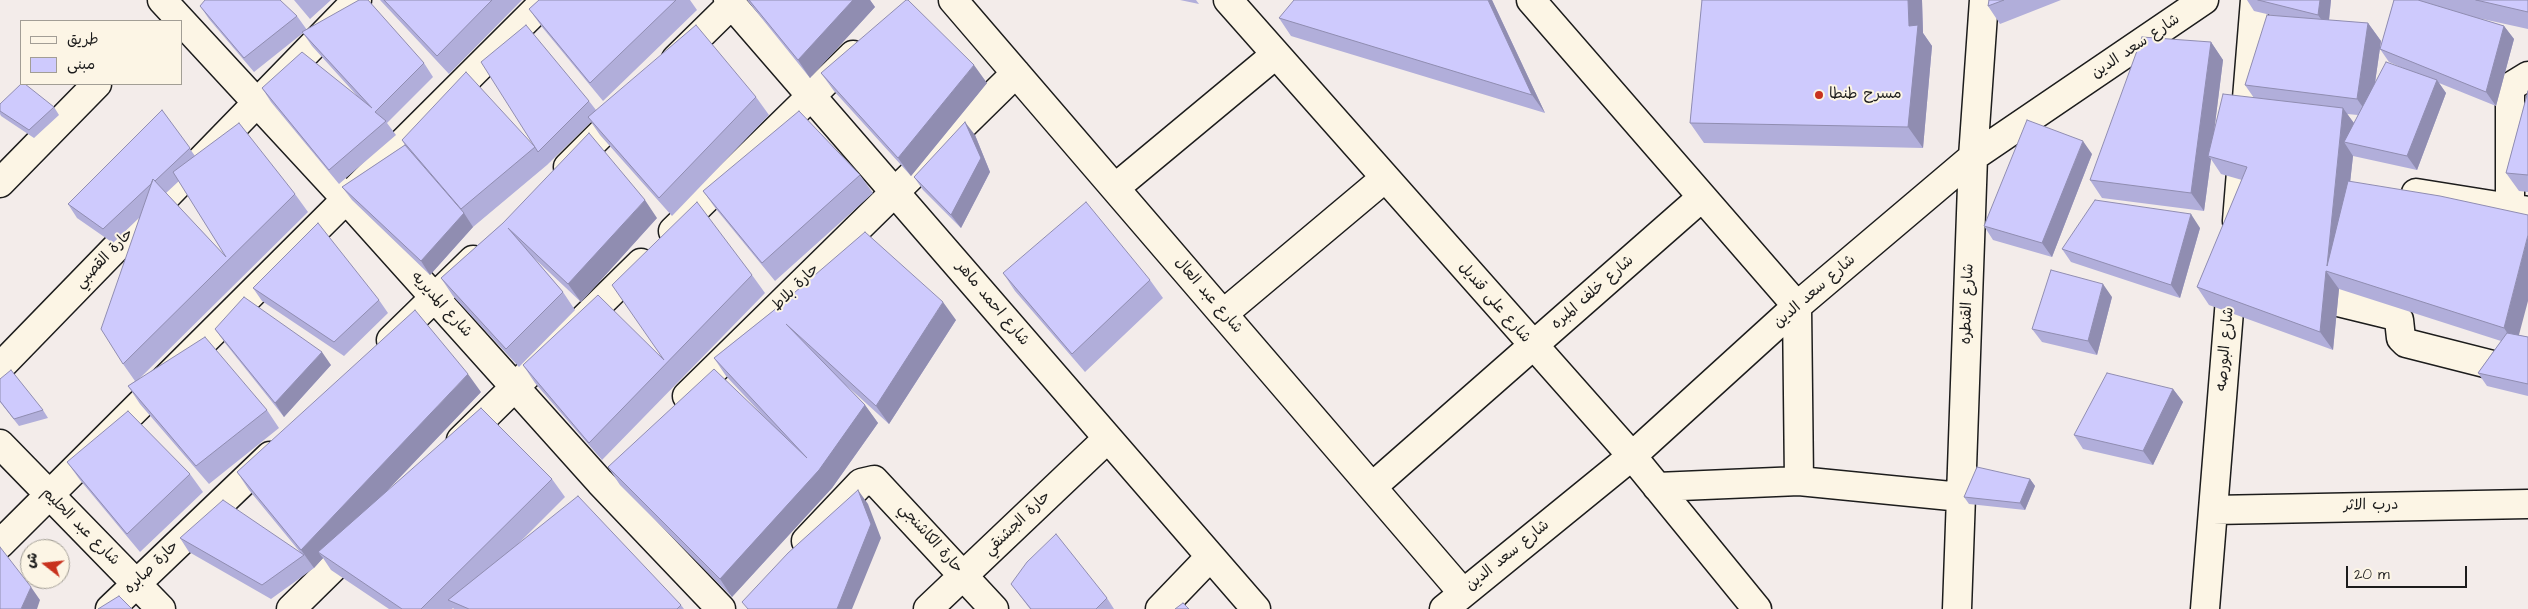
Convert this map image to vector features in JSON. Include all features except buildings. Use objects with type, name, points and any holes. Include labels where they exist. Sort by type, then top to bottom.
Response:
[{"type":"street","name":"حارة القصبي","points":[[0,367],[357,0]]},
{"type":"street","points":[[0,544],[546,0]]},
{"type":"street","name":"شارع عبد العال","points":[[953,0],[1372,487],[1454,601]]},
{"type":"street","name":"شارع على قنديل","points":[[1228,0],[1532,346],[1632,456],[1757,609]]},
{"type":"street","points":[[1531,0],[1701,198],[1797,306],[1798,481]]},
{"type":"street","name":"شارع القنطره","points":[[1957,609],[1973,157],[1984,0]]},
{"type":"street","name":"شارع سعد الدين","points":[[1454,601],[1632,456],[1797,306],[1973,157],[2204,0]]},
{"type":"street","name":"شارع البورصه","points":[[2205,609],[2255,0]]},
{"type":"street","points":[[552,183],[649,87],[730,2]]},
{"type":"street","name":"شارع احمد ماهر","points":[[730,2],[895,191],[1209,558],[1256,609]]},
{"type":"street","name":"شارع المديريه","points":[[167,8],[178,20]]},
{"type":"street","name":"شارع المديريه","points":[[182,24],[346,199],[600,482],[721,609]]},
{"type":"street","points":[[444,457],[868,41]]},
{"type":"street","points":[[1115,188],[1275,55]]},
{"type":"street","name":"حارة بلاط","points":[[670,413],[1016,73]]},
{"type":"street","points":[[2395,190],[2519,210],[2510,87],[2528,76]]},
{"type":"street","points":[[0,183],[96,85]]},
{"type":"street","points":[[2242,165],[2270,170]]},
{"type":"street","points":[[1224,314],[1385,178]]},
{"type":"street","name":"شارع خلف المبره","points":[[1372,487],[1701,198]]},
{"type":"street","points":[[370,360],[490,244]]},
{"type":"street","points":[[2232,276],[2391,315],[2399,320],[2401,338],[2406,343],[2528,374]]},
{"type":"street","name":"حارة الجشنقي","points":[[928,609],[1107,439]]},
{"type":"street","name":"حارة صابره","points":[[110,609],[285,441]]},
{"type":"street","name":"شارع عبد الحليم","points":[[0,444],[161,609]]},
{"type":"street","points":[[579,502],[621,462]]},
{"type":"street","name":"حارة الكاشنجي","points":[[788,560],[861,483],[870,480],[878,482],[994,609]]},
{"type":"street","points":[[1656,486],[1798,481],[1961,498]]},
{"type":"street","name":"درب الاثر","points":[[2213,510],[2528,504]]},
{"type":"street","points":[[291,609],[373,527]]},
{"type":"street","points":[[1160,609],[1209,558]]},
{"type":"place","name":"مسرح طنطا","points":[[1819,95]]}]
